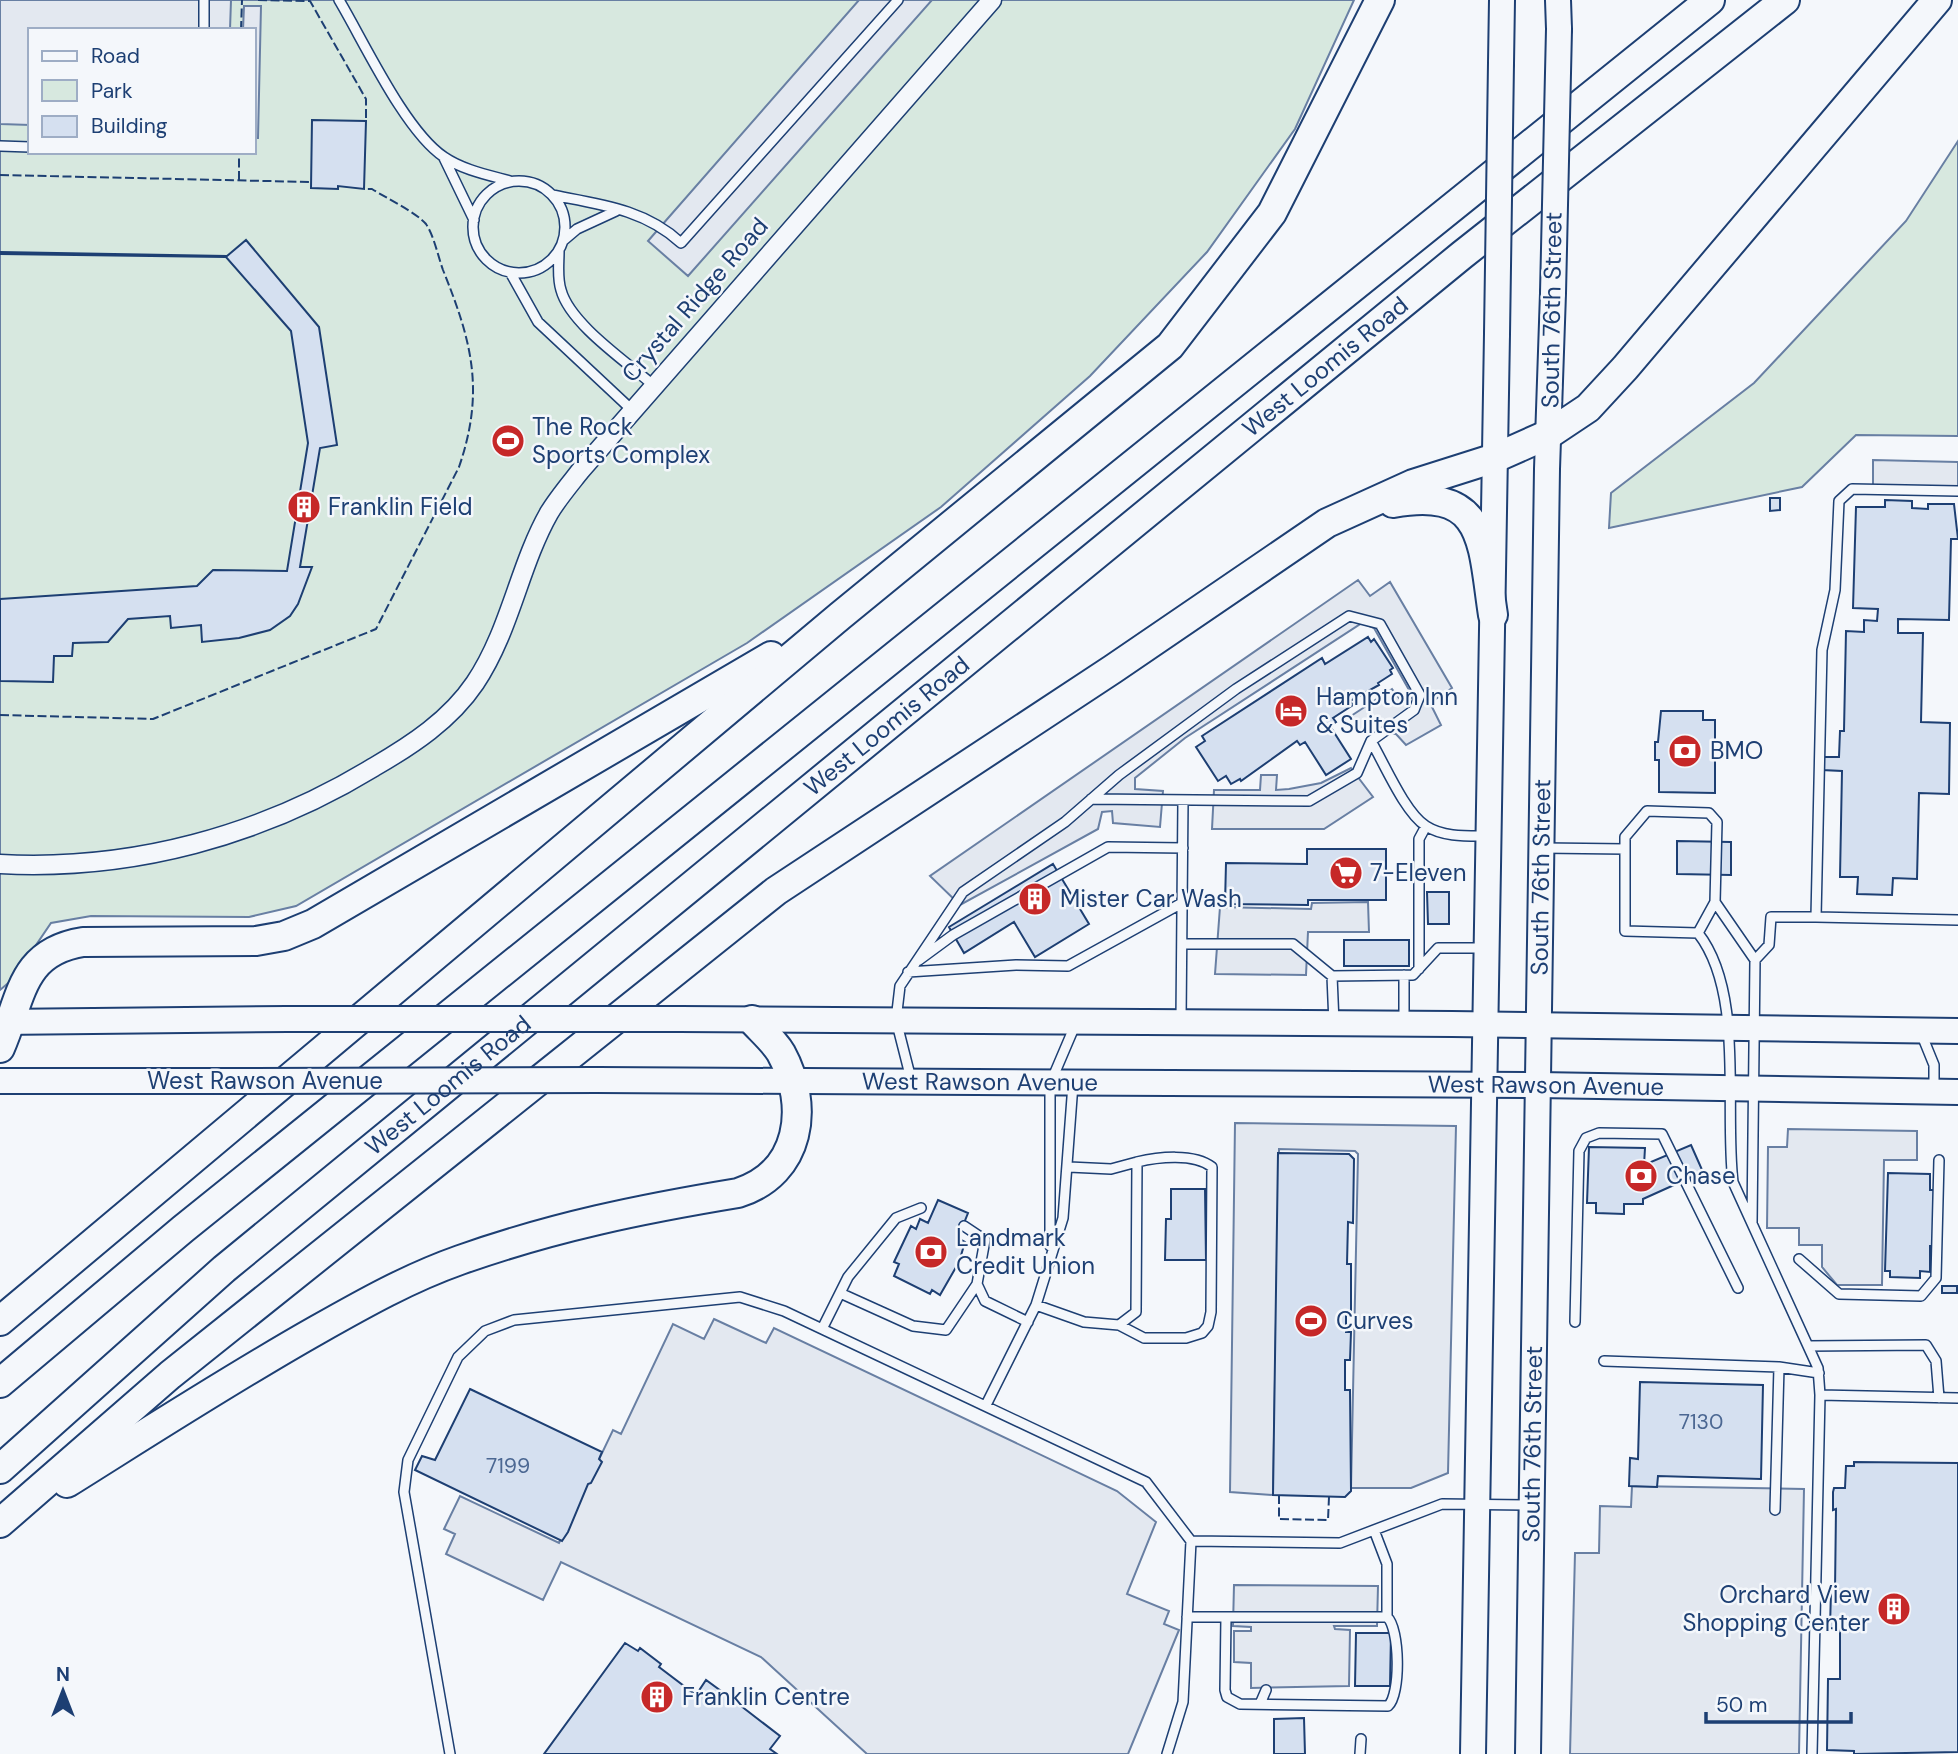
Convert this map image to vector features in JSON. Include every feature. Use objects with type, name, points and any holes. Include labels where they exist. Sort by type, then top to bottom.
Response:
[{"type":"main road","points":[[0,1321],[839,616],[1170,346],[1272,213],[1380,0]]},
{"type":"main road","points":[[1473,1754],[1502,0]]},
{"type":"main road","name":"South 76th Street","points":[[1528,1754],[1558,0]]},
{"type":"main road","name":"West Loomis Road","points":[[0,1383],[183,1229],[1710,0]]},
{"type":"main road","name":"West Loomis Road","points":[[0,1469],[224,1269],[1462,255],[1785,0]]},
{"type":"main road","points":[[0,1524],[170,1375],[776,891],[1113,669],[1327,523],[1413,484],[1495,458],[1549,434],[1603,394],[1937,0]]},
{"type":"main road","points":[[1327,523],[1400,502],[1425,499],[1452,505],[1467,513],[1481,543],[1493,615]]},
{"type":"main road","points":[[0,1048],[6,1022],[31,970],[44,954],[63,945],[83,942],[256,941],[284,936],[313,924],[839,616]]},
{"type":"main road","points":[[6,1022],[680,1019],[1404,1023],[1958,1031]]},
{"type":"main road","points":[[0,1524],[267,1359],[412,1280],[458,1261],[549,1231],[617,1213],[756,1188],[779,1168],[788,1154],[798,1105],[793,1083],[780,1052],[752,1020]]},
{"type":"main road","name":"West Rawson Avenue","points":[[0,1081],[598,1080],[912,1084],[1538,1085],[1946,1092]]},
{"type":"street","name":"Crystal Ridge Road","points":[[0,864],[34,866],[108,862],[173,851],[295,810],[356,778],[424,737],[475,683],[506,621],[549,512],[653,385],[992,0]]},
{"type":"lane","points":[[204,0],[204,28]]},
{"type":"lane","points":[[339,0],[412,123],[444,158],[474,220],[478,247],[486,259],[510,272],[538,322],[632,410]]},
{"type":"lane","points":[[444,158],[476,172],[512,182],[526,181],[552,195],[599,202],[616,211],[653,220],[681,243],[898,0]]},
{"type":"lane","points":[[0,146],[28,147]]},
{"type":"lane","points":[[474,220],[487,195],[512,182]]},
{"type":"lane","points":[[510,272],[538,270],[559,251],[566,224],[562,208],[552,195]]},
{"type":"lane","points":[[564,240],[577,229],[616,211]]},
{"type":"lane","points":[[559,251],[561,290],[567,305],[578,319],[653,385]]},
{"type":"lane","points":[[1816,917],[1822,650],[1835,590],[1839,501],[1852,489],[1958,491]]},
{"type":"lane","points":[[912,1084],[896,1020],[900,986],[963,892],[1065,822],[1091,799],[1119,775],[1236,689],[1349,616],[1380,624],[1420,695],[1414,710],[1371,741],[1357,773],[1309,802],[1091,799]]},
{"type":"lane","points":[[1371,741],[1414,815],[1426,826],[1450,835],[1489,836]]},
{"type":"lane","points":[[1181,1022],[1183,800]]},
{"type":"lane","points":[[1698,933],[1715,902],[1717,822],[1709,813],[1647,811],[1625,836],[1625,931],[1698,933],[1707,944],[1722,979],[1728,1027],[1732,1182],[1819,1373],[1812,1754]]},
{"type":"lane","points":[[1419,969],[1419,839],[1426,826]]},
{"type":"lane","points":[[910,969],[953,935],[1108,847],[1183,848]]},
{"type":"lane","points":[[1542,848],[1625,849]]},
{"type":"lane","points":[[1715,902],[1755,960],[1752,1228]]},
{"type":"lane","points":[[910,969],[1068,966],[1182,903]]},
{"type":"lane","points":[[1755,960],[1769,945],[1771,917],[1958,920]]},
{"type":"lane","points":[[1182,944],[1293,944],[1332,976],[1413,975],[1438,948],[1487,948]]},
{"type":"lane","points":[[1404,975],[1404,1023]]},
{"type":"lane","points":[[1332,976],[1334,1023]]},
{"type":"lane","points":[[1050,1253],[1061,1084],[1077,1022]]},
{"type":"lane","points":[[1920,1030],[1946,1092]]},
{"type":"lane","points":[[986,1405],[1036,1305],[1063,1218],[1069,1167],[1068,1119],[1061,1084]]},
{"type":"lane","points":[[1575,1322],[1579,1151],[1586,1138],[1599,1133],[1662,1134],[1738,1289]]},
{"type":"lane","points":[[1036,1305],[1084,1322],[1119,1325],[1144,1338],[1186,1338],[1202,1333],[1208,1326],[1211,1312],[1212,1167],[1200,1160],[1182,1158],[1137,1162],[1111,1169],[1069,1167]]},
{"type":"lane","points":[[1799,1259],[1839,1294],[1921,1296],[1936,1278],[1939,1160]]},
{"type":"lane","points":[[1119,1325],[1136,1312],[1137,1162]]},
{"type":"lane","points":[[822,1329],[848,1277],[896,1218],[921,1208]]},
{"type":"lane","points":[[840,1293],[913,1326],[946,1330],[977,1284],[985,1240],[964,1226]]},
{"type":"lane","points":[[977,1284],[985,1301],[1028,1322]]},
{"type":"lane","points":[[450,1754],[404,1492],[408,1460],[458,1357],[485,1331],[514,1320],[740,1297],[767,1303],[1146,1482],[1191,1541],[1183,1702],[1167,1754]]},
{"type":"lane","points":[[1808,1346],[1926,1345],[1936,1361],[1939,1398]]},
{"type":"lane","points":[[1604,1362],[1779,1367],[1819,1373]]},
{"type":"lane","points":[[1775,1510],[1779,1367]]},
{"type":"lane","points":[[1819,1395],[1958,1398]]},
{"type":"lane","points":[[1191,1541],[1340,1543],[1442,1504],[1531,1505]]},
{"type":"lane","points":[[1226,1617],[1227,1697],[1240,1704],[1388,1706],[1396,1693],[1396,1629],[1388,1617],[1388,1564],[1374,1530]]},
{"type":"lane","points":[[1187,1617],[1388,1617]]},
{"type":"lane","points":[[1260,1704],[1266,1690]]},
{"type":"lane","points":[[1360,1754],[1361,1739]]},
{"type":"green space","name":"The Rock Sports Complex","points":[[0,0],[1354,0],[1295,129],[1207,252],[1090,376],[941,507],[747,643],[296,906],[249,917],[91,916],[51,923],[13,979],[0,990]]},
{"type":"green space","points":[[1958,141],[1958,436],[1856,435],[1802,487],[1609,528],[1611,493],[1754,383],[1906,221]]},
{"type":"shaded area","points":[[0,0],[231,0],[230,28],[28,28],[28,125],[0,124]]},
{"type":"shaded area","points":[[859,0],[932,0],[688,276],[648,241]]},
{"type":"shaded area","points":[[244,6],[261,6],[258,138],[256,28],[243,28]]},
{"type":"shaded area","points":[[1873,460],[1958,462],[1958,491],[1873,488]]},
{"type":"shaded area","points":[[1358,580],[1370,596],[1390,582],[1452,688],[1430,703],[1441,725],[1406,745],[1396,734],[1360,731],[1351,716],[1392,689],[1403,703],[1413,697],[1374,628],[1362,623],[1185,738],[1135,778],[1135,789],[1163,791],[1160,827],[1113,823],[1112,811],[1102,812],[1098,829],[960,905],[930,876]]},
{"type":"shaded area","points":[[1351,768],[1373,797],[1324,829],[1212,829],[1214,790],[1260,790],[1261,775],[1277,775],[1276,790],[1289,789],[1321,783]]},
{"type":"shaded area","points":[[1368,902],[1369,932],[1308,932],[1306,975],[1215,974],[1220,907],[1311,909],[1312,903]]},
{"type":"shaded area","points":[[1235,1123],[1456,1126],[1448,1473],[1411,1488],[1351,1488],[1358,1154],[1355,1151],[1279,1149],[1273,1495],[1230,1492]]},
{"type":"shaded area","points":[[1788,1129],[1917,1131],[1917,1160],[1884,1160],[1882,1285],[1837,1285],[1822,1267],[1822,1245],[1799,1245],[1799,1228],[1767,1228],[1768,1147],[1787,1147]]},
{"type":"shaded area","points":[[714,1319],[766,1343],[774,1328],[1117,1491],[1156,1522],[1127,1594],[1169,1611],[1164,1624],[1179,1630],[1128,1754],[867,1754],[761,1657],[561,1562],[543,1600],[446,1554],[455,1534],[444,1529],[460,1496],[559,1543],[613,1430],[621,1434],[673,1324],[704,1339]]},
{"type":"shaded area","points":[[1632,1486],[1804,1489],[1799,1754],[1570,1754],[1575,1553],[1599,1553],[1600,1506],[1631,1507]]},
{"type":"shaded area","points":[[1234,1585],[1378,1586],[1377,1626],[1334,1626],[1335,1629],[1350,1630],[1349,1686],[1251,1688],[1251,1663],[1234,1662],[1234,1631],[1251,1631],[1251,1627],[1233,1626]]},
{"type":"building","points":[[312,120],[366,121],[364,189],[338,186],[338,189],[311,188]]},
{"type":"building","name":"Franklin Field","points":[[246,240],[319,327],[337,445],[320,448],[300,567],[312,567],[298,604],[290,616],[270,630],[239,638],[202,642],[201,625],[171,628],[170,616],[128,619],[108,642],[73,643],[72,656],[54,656],[53,682],[0,681],[0,599],[197,586],[213,570],[287,571],[308,443],[291,331],[226,257],[0,252],[227,256]]},
{"type":"building","points":[[1770,498],[1780,498],[1780,510],[1770,511]]},
{"type":"building","points":[[1885,500],[1912,501],[1912,508],[1928,509],[1928,504],[1954,504],[1958,539],[1951,539],[1949,620],[1898,619],[1898,633],[1923,633],[1921,722],[1950,723],[1949,794],[1919,793],[1917,879],[1893,878],[1892,895],[1857,894],[1858,877],[1840,877],[1842,771],[1822,770],[1822,757],[1839,757],[1840,731],[1844,731],[1846,631],[1864,632],[1864,620],[1877,621],[1878,609],[1853,608],[1856,507],[1885,507]]},
{"type":"building","name":"Hampton Inn & Suites","points":[[1368,637],[1371,642],[1374,639],[1393,668],[1390,670],[1392,674],[1378,683],[1379,685],[1350,701],[1353,705],[1333,718],[1336,722],[1330,726],[1351,759],[1326,775],[1305,742],[1300,745],[1297,741],[1241,781],[1240,779],[1231,784],[1226,776],[1218,781],[1196,747],[1205,741],[1202,736],[1322,658],[1325,664]]},
{"type":"building","name":"BMO","points":[[1661,711],[1703,711],[1703,720],[1715,720],[1715,793],[1659,792],[1659,760],[1655,760],[1655,742],[1658,742]]},
{"type":"building","points":[[1677,841],[1731,842],[1731,875],[1677,874]]},
{"type":"building","points":[[1307,849],[1386,849],[1386,900],[1308,900],[1308,905],[1225,904],[1226,863],[1307,864]]},
{"type":"building","name":"Mister Car Wash","points":[[1053,864],[1089,924],[1035,957],[1014,922],[964,953],[949,927]]},
{"type":"building","points":[[1427,892],[1449,892],[1449,924],[1428,924]]},
{"type":"building","points":[[1344,940],[1409,940],[1409,966],[1344,966]]},
{"type":"building","name":"Chase","points":[[1691,1145],[1703,1172],[1643,1199],[1643,1204],[1624,1204],[1624,1214],[1596,1213],[1596,1203],[1587,1203],[1589,1147],[1645,1148],[1644,1165]]},
{"type":"building","points":[[1278,1153],[1349,1154],[1354,1159],[1353,1223],[1348,1222],[1347,1264],[1351,1264],[1351,1311],[1346,1311],[1346,1332],[1351,1332],[1350,1360],[1345,1360],[1345,1390],[1350,1390],[1351,1491],[1345,1497],[1273,1495]]},
{"type":"building","points":[[1888,1173],[1930,1174],[1930,1190],[1935,1190],[1930,1272],[1920,1271],[1920,1278],[1890,1277],[1890,1271],[1885,1271]]},
{"type":"building","points":[[1171,1189],[1205,1189],[1206,1260],[1165,1260],[1166,1219],[1171,1219]]},
{"type":"building","name":"Landmark Credit Union","points":[[938,1200],[968,1213],[958,1238],[965,1242],[959,1262],[940,1295],[932,1290],[930,1294],[894,1276],[899,1264],[894,1262],[911,1226],[916,1229],[920,1219],[928,1223]]},
{"type":"building","points":[[1942,1286],[1957,1286],[1957,1293],[1942,1293]]},
{"type":"building","points":[[1640,1382],[1763,1385],[1761,1479],[1658,1476],[1657,1487],[1629,1486],[1630,1458],[1638,1459]]},
{"type":"building","points":[[470,1389],[602,1452],[599,1459],[602,1462],[588,1484],[562,1541],[415,1470],[422,1456],[435,1460]]},
{"type":"building","name":"Orchard View Shopping Center","points":[[1854,1462],[1958,1463],[1958,1752],[1854,1754],[1854,1751],[1827,1750],[1828,1679],[1840,1679],[1840,1629],[1830,1628],[1831,1590],[1835,1590],[1836,1509],[1833,1510],[1833,1492],[1834,1488],[1845,1488],[1846,1466],[1854,1466]]},
{"type":"building","points":[[1356,1633],[1391,1633],[1390,1686],[1355,1686]]},
{"type":"building","name":"Franklin Centre","points":[[625,1643],[638,1651],[640,1648],[661,1664],[659,1667],[696,1695],[706,1680],[780,1736],[770,1749],[777,1754],[544,1754]]},
{"type":"building","points":[[1304,1718],[1305,1754],[1274,1754],[1274,1719]]},
{"type":"fence","points":[[241,28],[242,0]]},
{"type":"fence","points":[[258,0],[310,1],[366,99],[366,121]]},
{"type":"fence","points":[[239,154],[239,180]]},
{"type":"fence","points":[[0,175],[311,182]]},
{"type":"fence","points":[[0,715],[153,719],[376,629],[459,467],[472,414],[473,390],[468,344],[429,229],[409,210],[372,189],[364,189]]},
{"type":"fence","points":[[1279,1495],[1279,1519],[1328,1520],[1329,1497]]},
{"type":"place","name":"The Rock Sports Complex","points":[[508,441]]},
{"type":"place","name":"Franklin Field","points":[[304,507]]},
{"type":"place","name":"Hampton Inn & Suites","points":[[1291,711]]},
{"type":"place","name":"BMO","points":[[1685,751]]},
{"type":"place","name":"7-Eleven","points":[[1346,873]]},
{"type":"place","name":"Mister Car Wash","points":[[1035,899]]},
{"type":"place","name":"Chase","points":[[1641,1176]]},
{"type":"place","name":"Landmark Credit Union","points":[[931,1252]]},
{"type":"place","name":"Curves","points":[[1311,1321]]},
{"type":"place","name":"Orchard View Shopping Center","points":[[1894,1609]]},
{"type":"place","name":"Franklin Centre","points":[[657,1697]]}]
